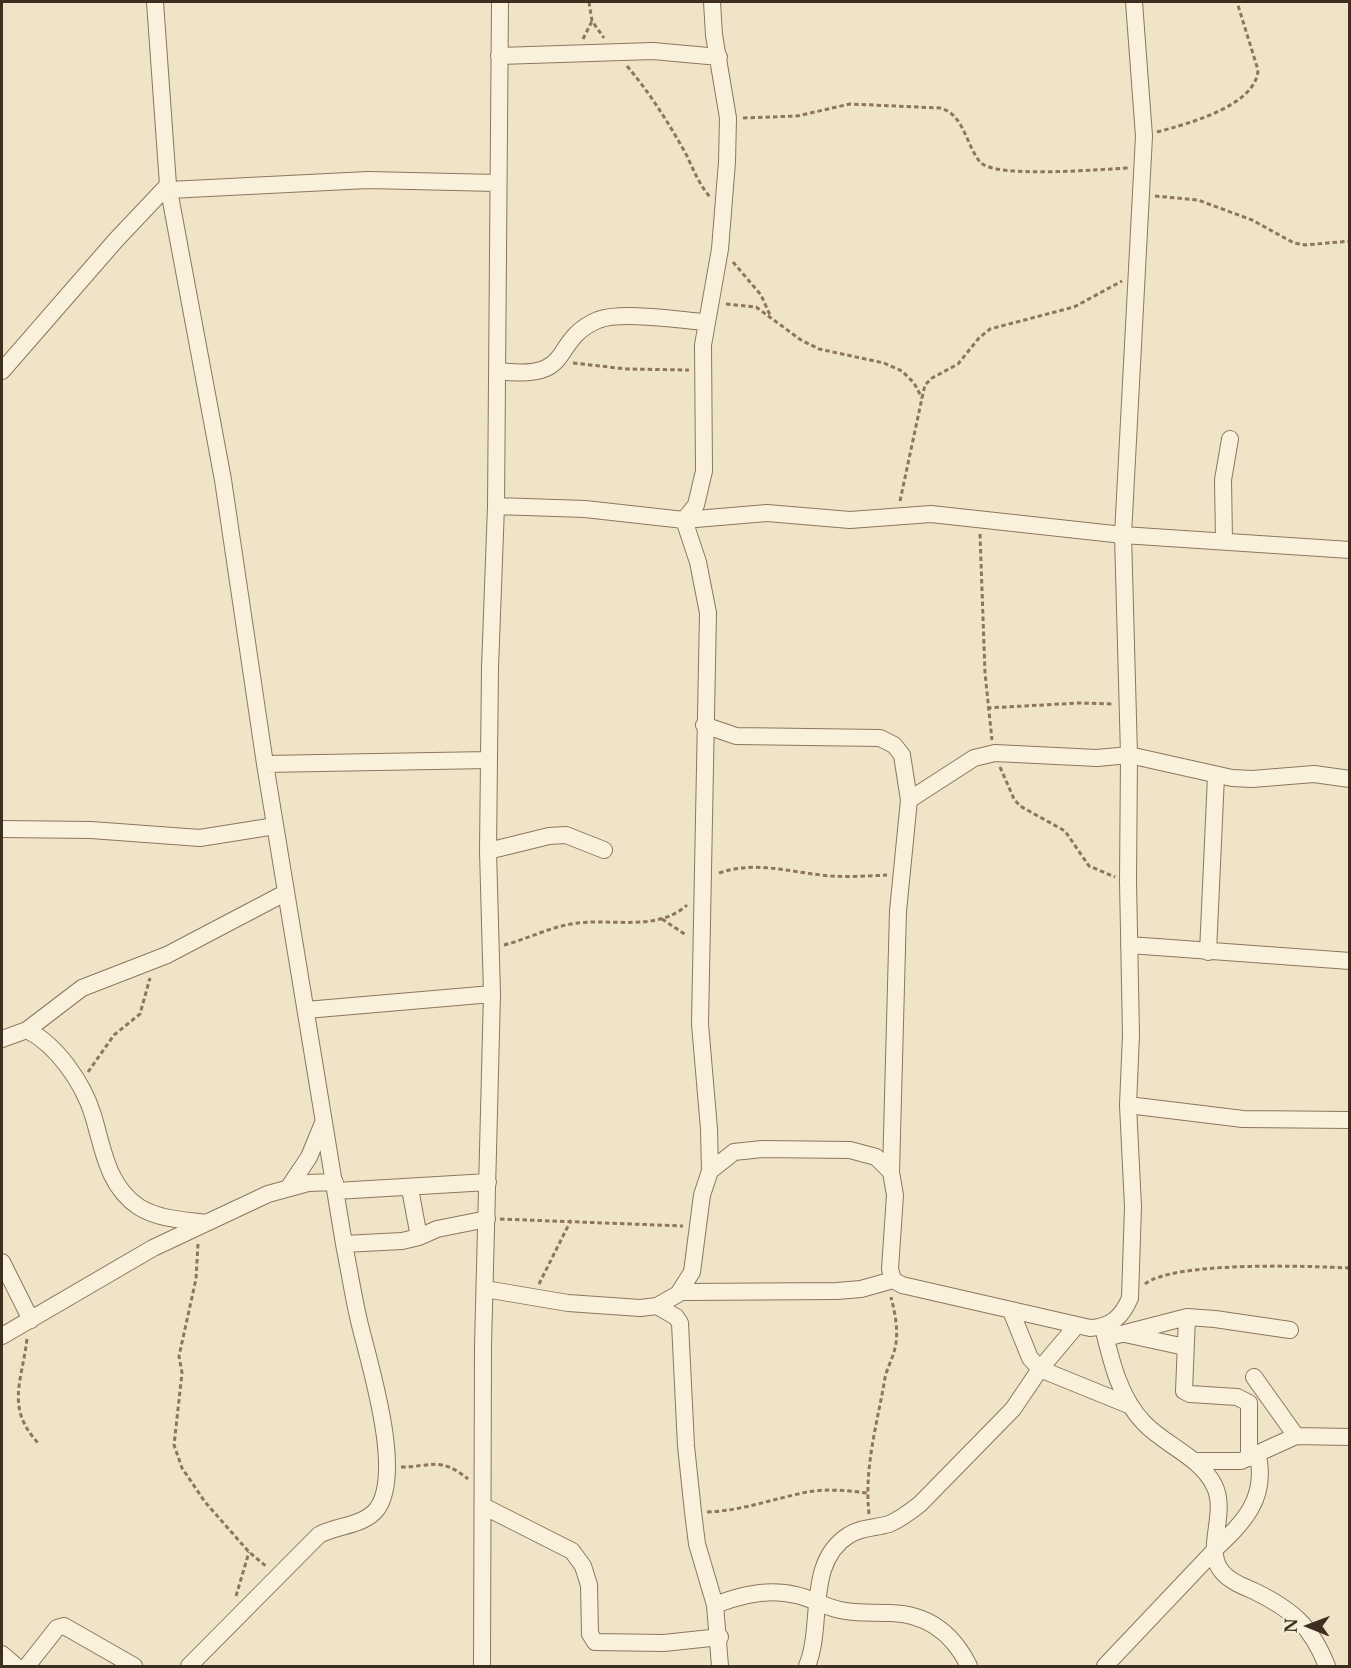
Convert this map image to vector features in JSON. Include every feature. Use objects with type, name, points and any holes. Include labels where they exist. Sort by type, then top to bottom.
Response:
[{"type":"street","points":[[155,2],[168,187],[223,480],[285,893],[344,1244],[359,1321],[375,1383],[386,1457],[383,1494],[377,1509],[365,1520],[334,1527],[320,1535],[189,1666]]},
{"type":"street","points":[[482,1666],[485,1290],[492,994],[488,851],[498,371],[497,183],[500,2]]},
{"type":"street","points":[[684,520],[696,505],[704,471],[702,370],[705,322],[720,249],[723,212],[728,118],[714,35],[712,2]]},
{"type":"street","points":[[1105,1333],[1125,1310],[1130,1298],[1133,1207],[1128,1105],[1131,1035],[1128,881],[1130,755],[1123,535],[1139,271],[1144,136],[1134,2]]},
{"type":"street","points":[[499,56],[615,52],[686,53],[719,57]]},
{"type":"street","points":[[2,371],[116,240],[168,187],[368,180],[497,183]]},
{"type":"street","points":[[498,371],[533,374],[546,370],[556,362],[578,334],[601,319],[617,316],[705,322]]},
{"type":"street","points":[[1224,540],[1223,480],[1230,439]]},
{"type":"street","points":[[496,506],[596,510],[684,520],[767,513],[850,520],[931,514],[1123,535],[1350,550]]},
{"type":"street","points":[[684,520],[698,562],[708,613],[704,725],[701,1052],[709,1129],[710,1171],[702,1195],[692,1272],[685,1289],[680,1323],[686,1446],[693,1512],[697,1544],[715,1605],[720,1637],[720,1666]]},
{"type":"street","points":[[704,725],[736,736],[880,738],[894,745],[902,755],[909,800],[901,875],[891,1172],[895,1195],[890,1281]]},
{"type":"street","points":[[909,800],[974,758],[995,753],[1097,758],[1130,755],[1155,759],[1216,776],[1252,779],[1314,774],[1350,779]]},
{"type":"street","points":[[265,764],[489,760]]},
{"type":"street","points":[[1208,952],[1216,776]]},
{"type":"street","points":[[2,829],[91,830],[200,838],[275,825]]},
{"type":"street","points":[[488,851],[549,836],[566,835],[604,850]]},
{"type":"street","points":[[2,1039],[27,1030],[76,992],[167,955],[285,893]]},
{"type":"street","points":[[1129,945],[1350,961]]},
{"type":"street","points":[[306,1010],[492,994]]},
{"type":"street","points":[[27,1030],[38,1036],[67,1065],[80,1084],[93,1114],[102,1155],[111,1174],[131,1201],[155,1214],[202,1226]]},
{"type":"street","points":[[1128,1105],[1243,1119],[1350,1120]]},
{"type":"street","points":[[289,1187],[309,1158],[324,1119]]},
{"type":"street","points":[[709,1129],[716,1140],[734,1152]]},
{"type":"street","points":[[710,1171],[734,1152],[762,1149],[849,1150],[876,1157],[891,1172]]},
{"type":"street","points":[[2,1336],[106,1273],[153,1248],[289,1187],[410,1189],[488,1182]]},
{"type":"street","points":[[410,1189],[419,1237]]},
{"type":"street","points":[[344,1244],[419,1237],[437,1229],[487,1219]]},
{"type":"street","points":[[2,1262],[28,1322]]},
{"type":"street","points":[[657,1306],[685,1289],[837,1291],[861,1289],[890,1281],[925,1292],[1105,1333],[1125,1333],[1185,1347]]},
{"type":"street","points":[[485,1290],[530,1298],[598,1305],[657,1306],[676,1317],[680,1323]]},
{"type":"street","points":[[1011,1311],[1030,1358],[1040,1369],[1131,1406]]},
{"type":"street","points":[[1125,1333],[1187,1317],[1215,1318],[1290,1330]]},
{"type":"street","points":[[1105,1666],[1239,1526],[1253,1504],[1261,1473],[1253,1457],[1249,1403],[1238,1397],[1190,1394],[1184,1391],[1187,1317]]},
{"type":"street","points":[[807,1666],[813,1653],[819,1582],[827,1561],[838,1544],[849,1534],[903,1517],[920,1504],[1013,1409],[1040,1369],[1077,1325]]},
{"type":"street","points":[[1105,1333],[1120,1386],[1131,1406],[1144,1422],[1208,1473],[1219,1499],[1214,1550],[1216,1563],[1225,1575],[1299,1618],[1310,1631],[1327,1666]]},
{"type":"street","points":[[1254,1377],[1296,1436]]},
{"type":"street","points":[[1195,1461],[1253,1457],[1296,1436],[1350,1437]]},
{"type":"street","points":[[483,1499],[572,1551],[582,1566],[589,1585],[590,1634],[595,1642],[664,1643],[720,1637]]},
{"type":"street","points":[[715,1605],[756,1594],[780,1592],[798,1595],[855,1613],[911,1614],[930,1621],[950,1636],[961,1649],[969,1666]]},
{"type":"street","points":[[27,1666],[57,1628],[64,1626],[134,1666]]},
{"type":"street","points":[[2,1654],[16,1666]]},
{"type":"path","points":[[589,2],[592,21],[644,86],[687,157],[701,186],[723,212]]},
{"type":"path","points":[[1144,136],[1191,122],[1222,108],[1252,90],[1257,81],[1258,70],[1237,2]]},
{"type":"path","points":[[728,118],[797,116],[850,104],[940,108],[956,120],[980,162],[990,169],[1021,171],[1143,167]]},
{"type":"path","points":[[1142,196],[1198,200],[1252,220],[1294,243],[1305,245],[1350,241]]},
{"type":"path","points":[[720,249],[761,295],[771,316]]},
{"type":"path","points":[[896,517],[922,398],[932,378],[958,364],[978,338],[990,329],[1074,307],[1139,271]]},
{"type":"path","points":[[709,305],[756,307],[801,340],[819,349],[884,363],[902,371],[914,383],[922,398]]},
{"type":"path","points":[[556,362],[627,369],[702,370]]},
{"type":"path","points":[[978,518],[987,708],[995,753],[1014,799],[1020,806],[1065,831],[1089,866],[1128,881]]},
{"type":"path","points":[[987,708],[1079,703],[1127,706]]},
{"type":"path","points":[[704,882],[719,873],[747,867],[774,866],[831,876],[901,875]]},
{"type":"path","points":[[490,948],[568,924],[589,921],[662,920],[676,915],[688,904]]},
{"type":"path","points":[[662,920],[675,930],[702,941]]},
{"type":"path","points":[[80,1084],[114,1035],[140,1014],[151,976]]},
{"type":"path","points":[[487,1219],[698,1226]]},
{"type":"path","points":[[530,1298],[571,1220]]},
{"type":"path","points":[[202,1226],[196,1279],[179,1356],[182,1373],[174,1445],[182,1468],[205,1502],[249,1552],[278,1575]]},
{"type":"path","points":[[1130,1298],[1153,1277],[1166,1273],[1284,1266],[1350,1268]]},
{"type":"path","points":[[871,1528],[867,1493],[870,1446],[877,1428],[885,1375],[896,1345],[890,1281]]},
{"type":"path","points":[[28,1322],[17,1403],[25,1429],[39,1444]]},
{"type":"path","points":[[386,1457],[396,1467],[429,1463],[446,1466],[460,1473],[483,1499]]},
{"type":"path","points":[[693,1512],[746,1509],[799,1493],[824,1490],[867,1493]]},
{"type":"path","points":[[235,1600],[249,1552]]}]
